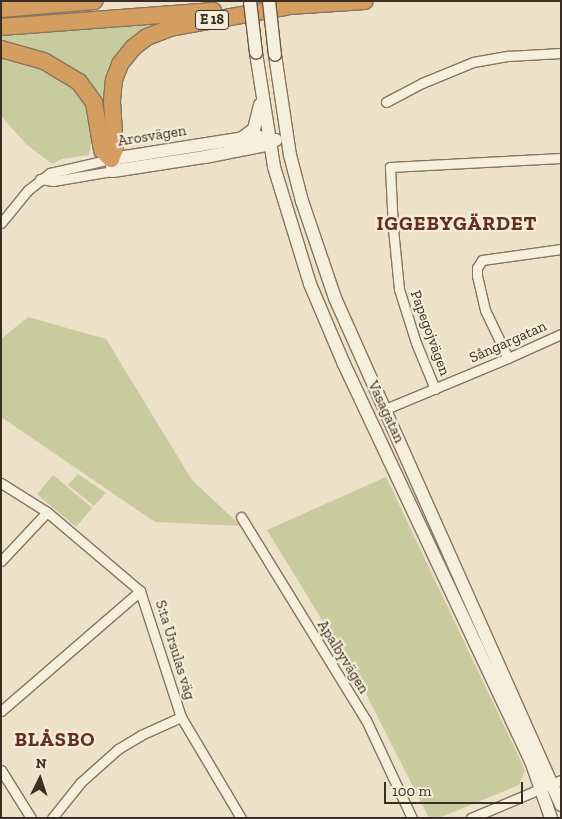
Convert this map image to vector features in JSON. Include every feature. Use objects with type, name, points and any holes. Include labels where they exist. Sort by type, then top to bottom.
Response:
[{"type":"highway","points":[[1,10],[95,1]]},
{"type":"highway","name":"E 18","points":[[1,27],[277,4],[365,1]]},
{"type":"highway","name":"E 18","points":[[112,165],[115,149],[112,102],[114,80],[120,64],[134,46],[147,37],[170,28],[277,4]]},
{"type":"highway","points":[[1,49],[44,61],[64,71],[79,82],[94,103],[102,150],[112,165]]},
{"type":"street","name":"Vasagatan","points":[[250,1],[262,95],[274,167],[310,284],[531,761],[551,784],[551,818]]},
{"type":"street","name":"Vasagatan","points":[[277,4],[275,55],[286,138],[302,201],[335,298],[383,410],[561,805]]},
{"type":"street","points":[[386,102],[422,82],[473,62],[508,56],[561,54]]},
{"type":"street","points":[[239,139],[254,128],[262,95]]},
{"type":"street","name":"Arosvägen","points":[[112,165],[257,136],[270,140],[286,138]]},
{"type":"street","name":"Arosvägen","points":[[1,223],[28,190],[50,173],[231,151],[267,144],[270,140]]},
{"type":"street","points":[[231,151],[257,152],[274,167]]},
{"type":"street","name":"Papegojvägen","points":[[435,389],[413,335],[399,289],[393,229],[390,167],[561,158]]},
{"type":"street","points":[[508,358],[485,310],[476,276],[477,268],[482,260],[561,249]]},
{"type":"street","name":"Sångargatan","points":[[383,410],[561,334]]},
{"type":"street","points":[[370,415],[383,410]]},
{"type":"street","name":"S:ta Ursulas väg","points":[[1,482],[47,512],[140,591],[181,717],[241,818]]},
{"type":"street","points":[[1,561],[47,512]]},
{"type":"street","name":"Apalbyvägen","points":[[241,517],[366,720],[412,818]]},
{"type":"street","points":[[1,711],[140,591]]},
{"type":"street","points":[[52,818],[82,782],[118,749],[141,735],[181,717]]},
{"type":"street","points":[[1,770],[31,818]]},
{"type":"street","points":[[471,818],[551,784]]},
{"type":"green space","points":[[176,19],[142,30],[125,43],[110,63],[104,119],[99,98],[1,43],[1,36]]},
{"type":"green space","points":[[1,55],[29,61],[74,85],[90,109],[93,133],[89,155],[62,159],[52,164],[26,144],[1,116]]},
{"type":"green space","points":[[28,317],[106,339],[192,480],[241,526],[155,522],[1,417],[1,339]]},
{"type":"green space","points":[[78,474],[106,493],[94,506],[68,485]]},
{"type":"green space","points":[[53,475],[92,508],[76,527],[37,494]]},
{"type":"green space","points":[[386,477],[525,770],[519,785],[439,818],[429,818],[359,680],[267,530]]},
{"type":"district","name":"IGGEBYGÄRDET","points":[[457,223]]},
{"type":"district","name":"BLÅSBO","points":[[55,739]]}]
